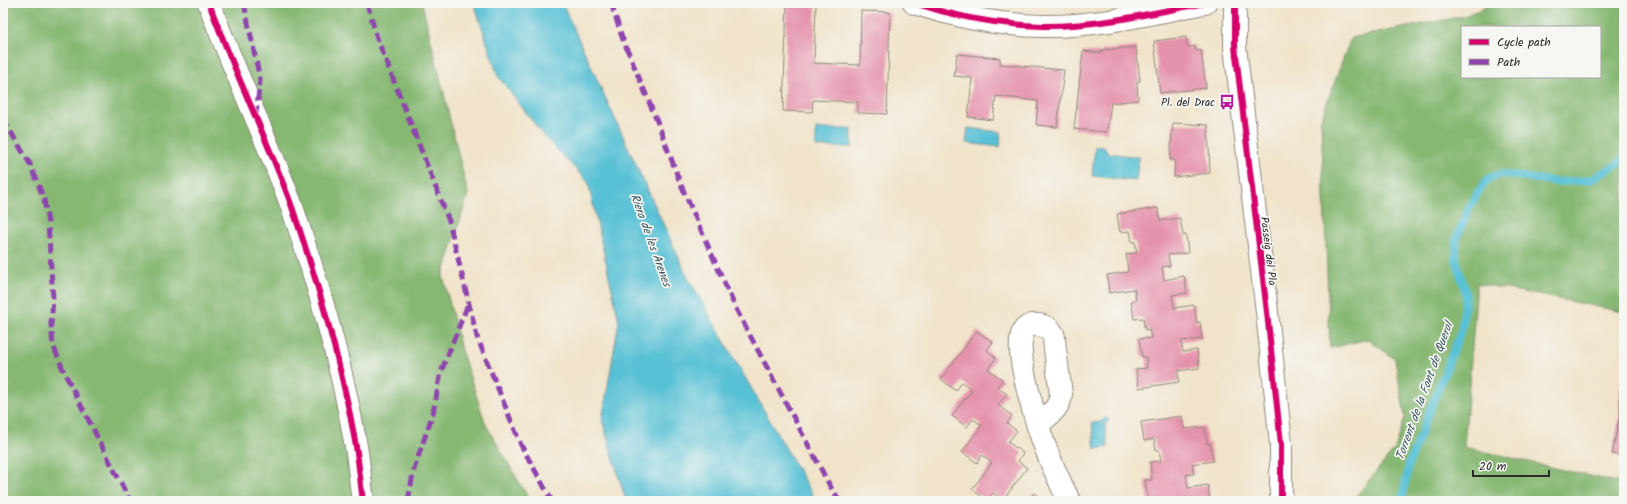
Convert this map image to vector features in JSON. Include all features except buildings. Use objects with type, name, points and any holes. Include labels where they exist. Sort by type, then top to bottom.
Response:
[{"type":"street","points":[[208,3],[256,116],[292,207],[338,363],[355,442],[363,501]]},
{"type":"street","points":[[914,3],[964,18],[1004,24],[1043,26],[1093,22],[1205,3]]},
{"type":"street","name":"Passeig del Pla","points":[[1235,3],[1235,47],[1267,312],[1280,444],[1281,501]]},
{"type":"street","points":[[1038,425],[1049,456],[1069,501]]},
{"type":"green space","points":[[3,3],[422,3],[468,194],[443,276],[461,350],[486,425],[530,501],[3,501]]},
{"type":"green space","points":[[1496,3],[1624,3],[1624,312],[1477,283],[1464,447],[1624,484],[1624,501],[1352,501],[1395,449],[1405,417],[1395,359],[1368,339],[1330,348],[1321,119],[1351,38],[1464,16]]},
{"type":"water","name":"Riera de les Arenes","points":[[474,3],[562,3],[688,278],[816,501],[626,501],[602,420],[619,321],[588,182],[543,135],[498,76]]},
{"type":"water","points":[[968,128],[1001,132],[1000,147],[966,143]]},
{"type":"water","points":[[816,129],[852,129],[852,147],[816,147]]},
{"type":"water","points":[[1095,146],[1104,147],[1108,153],[1139,157],[1136,181],[1092,176]]},
{"type":"water","points":[[1104,418],[1109,420],[1105,425],[1108,447],[1095,449],[1092,423],[1101,422]]},
{"type":"waterway","name":"Torrent de la Font de Querol","points":[[1402,501],[1409,464],[1461,331],[1466,295],[1456,259],[1456,240],[1469,208],[1480,189],[1489,178],[1501,174],[1558,182],[1590,180],[1621,162],[1624,158]]},
{"type":"marked path","points":[[244,3],[260,80],[256,115]]},
{"type":"marked path","points":[[367,3],[377,38],[449,221],[477,337],[521,445],[552,501]]},
{"type":"marked path","points":[[611,3],[622,37],[657,121],[681,185],[736,309],[830,486],[840,501]]},
{"type":"marked path","points":[[3,119],[30,164],[44,199],[48,223],[53,299],[51,324],[53,345],[64,372],[130,501]]},
{"type":"marked path","points":[[408,501],[414,469],[433,413],[441,372],[468,304]]},
{"type":"cycle path","points":[[209,3],[282,181],[311,265],[343,382],[356,448],[363,501]]},
{"type":"cycle path","points":[[914,3],[946,12],[993,22],[1042,26],[1062,26],[1103,22],[1205,3]]},
{"type":"cycle path","points":[[1235,3],[1235,47],[1267,312],[1281,444],[1281,501]]},
{"type":"place","name":"Pl. del Drac","points":[[1227,102]]}]
